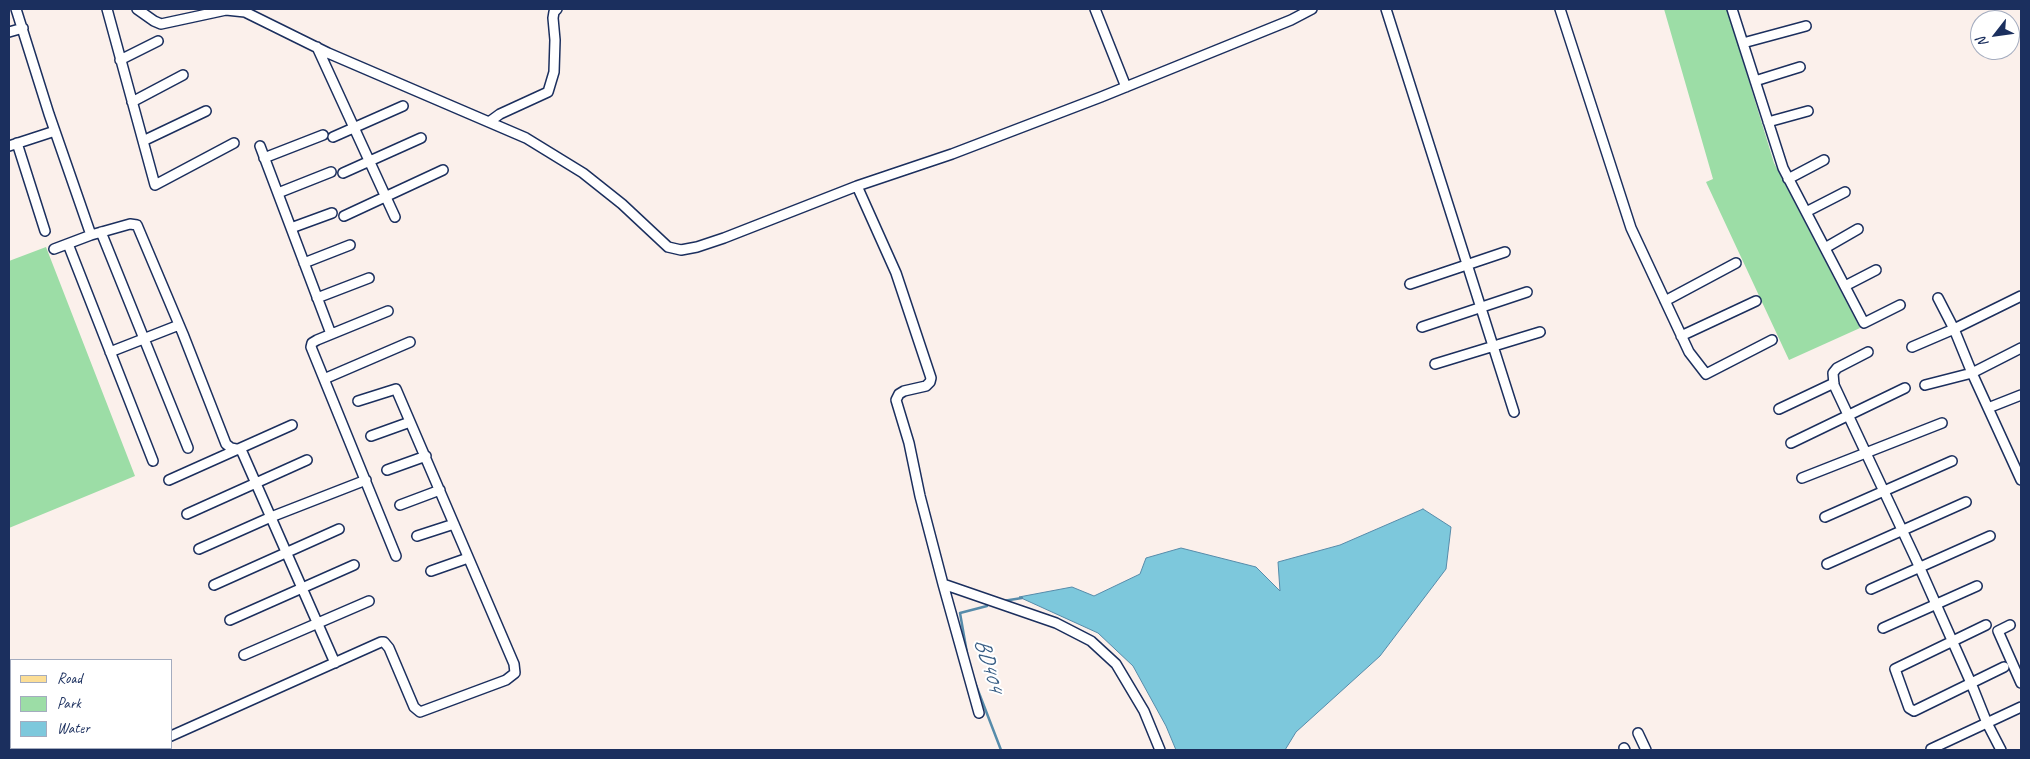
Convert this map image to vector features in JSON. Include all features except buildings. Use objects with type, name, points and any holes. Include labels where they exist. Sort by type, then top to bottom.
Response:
[{"type":"street","points":[[16,9],[91,235]]},
{"type":"street","points":[[107,9],[155,185],[234,143]]},
{"type":"street","points":[[137,9],[161,24],[226,10],[244,12],[317,47],[526,138],[583,173],[622,204],[668,247],[675,250],[697,247],[724,238],[857,186],[952,154],[1126,87],[1291,20],[1312,9]]},
{"type":"street","points":[[489,122],[500,114],[548,92],[554,72],[556,40],[553,18],[554,12],[557,9]]},
{"type":"street","points":[[1095,9],[1126,87]]},
{"type":"street","points":[[1386,9],[1514,412]]},
{"type":"street","points":[[1560,9],[1631,228],[1689,352],[1706,374],[1772,340]]},
{"type":"street","points":[[1732,9],[1788,180],[1864,322],[1900,305]]},
{"type":"street","points":[[1743,43],[1806,26]]},
{"type":"street","points":[[9,32],[22,28]]},
{"type":"street","points":[[120,60],[158,41]]},
{"type":"street","points":[[317,47],[395,217]]},
{"type":"street","points":[[1755,81],[1800,67]]},
{"type":"street","points":[[132,102],[183,75]]},
{"type":"street","points":[[332,137],[403,106]]},
{"type":"street","points":[[143,141],[206,110]]},
{"type":"street","points":[[1768,122],[1808,111]]},
{"type":"street","points":[[45,231],[13,145],[55,131]]},
{"type":"street","points":[[264,158],[323,135]]},
{"type":"street","points":[[343,173],[421,138]]},
{"type":"street","points":[[260,146],[331,334]]},
{"type":"street","points":[[1788,180],[1824,160]]},
{"type":"street","points":[[344,216],[443,170]]},
{"type":"street","points":[[278,193],[331,172]]},
{"type":"street","points":[[857,186],[896,273],[931,378],[926,386],[904,391],[899,394],[896,400],[910,444],[920,496],[942,584],[979,712]]},
{"type":"street","points":[[1806,212],[1845,192]]},
{"type":"street","points":[[291,228],[332,213]]},
{"type":"street","points":[[54,249],[101,232],[130,224],[137,225],[226,444],[231,448],[238,449],[243,454],[334,663]]},
{"type":"street","points":[[1825,248],[1858,229]]},
{"type":"street","points":[[101,232],[188,448]]},
{"type":"street","points":[[68,244],[153,461]]},
{"type":"street","points":[[304,263],[350,245]]},
{"type":"street","points":[[1410,284],[1505,252]]},
{"type":"street","points":[[1665,301],[1736,263]]},
{"type":"street","points":[[1845,286],[1876,270]]},
{"type":"street","points":[[317,298],[369,278]]},
{"type":"street","points":[[1422,327],[1527,292]]},
{"type":"street","points":[[1912,347],[2021,296]]},
{"type":"street","points":[[1938,298],[1954,329],[2021,480]]},
{"type":"street","points":[[1682,336],[1756,301]]},
{"type":"street","points":[[388,311],[317,340],[312,343],[311,347],[396,556]]},
{"type":"street","points":[[110,352],[179,325]]},
{"type":"street","points":[[1435,364],[1540,332]]},
{"type":"street","points":[[324,378],[410,342]]},
{"type":"street","points":[[1925,386],[1972,373],[2021,348]]},
{"type":"street","points":[[1868,352],[1837,368],[1833,373],[1834,383],[1919,566],[1987,723],[2001,750]]},
{"type":"street","points":[[1779,409],[1834,383]]},
{"type":"street","points":[[1791,443],[1905,388]]},
{"type":"street","points":[[172,736],[384,642],[389,648],[414,707],[420,712],[514,675],[516,670],[514,664],[396,390],[358,401]]},
{"type":"street","points":[[1988,408],[2021,394]]},
{"type":"street","points":[[371,436],[410,422]]},
{"type":"street","points":[[1802,478],[1942,423]]},
{"type":"street","points":[[169,480],[292,425]]},
{"type":"street","points":[[387,470],[426,456]]},
{"type":"street","points":[[187,514],[307,460]]},
{"type":"street","points":[[1825,517],[1952,461]]},
{"type":"street","points":[[200,549],[270,517],[366,480]]},
{"type":"street","points":[[400,505],[440,490]]},
{"type":"street","points":[[1828,564],[1966,502]]},
{"type":"street","points":[[417,536],[454,524]]},
{"type":"street","points":[[214,585],[340,529]]},
{"type":"street","points":[[1871,589],[1990,536]]},
{"type":"street","points":[[431,571],[468,558]]},
{"type":"street","points":[[230,620],[354,565]]},
{"type":"street","points":[[942,584],[1056,622],[1091,641],[1116,664],[1144,711],[1160,750]]},
{"type":"street","points":[[1882,628],[1977,586]]},
{"type":"street","points":[[244,655],[369,600]]},
{"type":"street","points":[[2010,625],[1998,631],[2021,683]]},
{"type":"street","points":[[1986,626],[1895,669],[1910,708],[1914,711],[2004,667]]},
{"type":"street","points":[[1931,749],[2021,707]]},
{"type":"street","points":[[1638,733],[1646,750]]},
{"type":"green space","points":[[1664,9],[1727,9],[1774,163],[1860,328],[1789,360],[1706,182],[1713,179]]},
{"type":"green space","points":[[46,247],[135,476],[9,528],[9,261]]},
{"type":"water","points":[[1423,509],[1451,527],[1446,569],[1380,656],[1296,732],[1285,750],[1176,750],[1166,726],[1133,666],[1098,633],[1019,597],[1072,587],[1094,596],[1140,574],[1146,558],[1181,548],[1256,567],[1280,591],[1278,562],[1340,545]]},
{"type":"waterway","name":"BD404","points":[[1003,601],[1022,598]]},
{"type":"waterway","name":"BD404","points":[[967,653],[960,613],[987,606]]},
{"type":"waterway","name":"BD404","points":[[974,680],[1001,750]]}]
